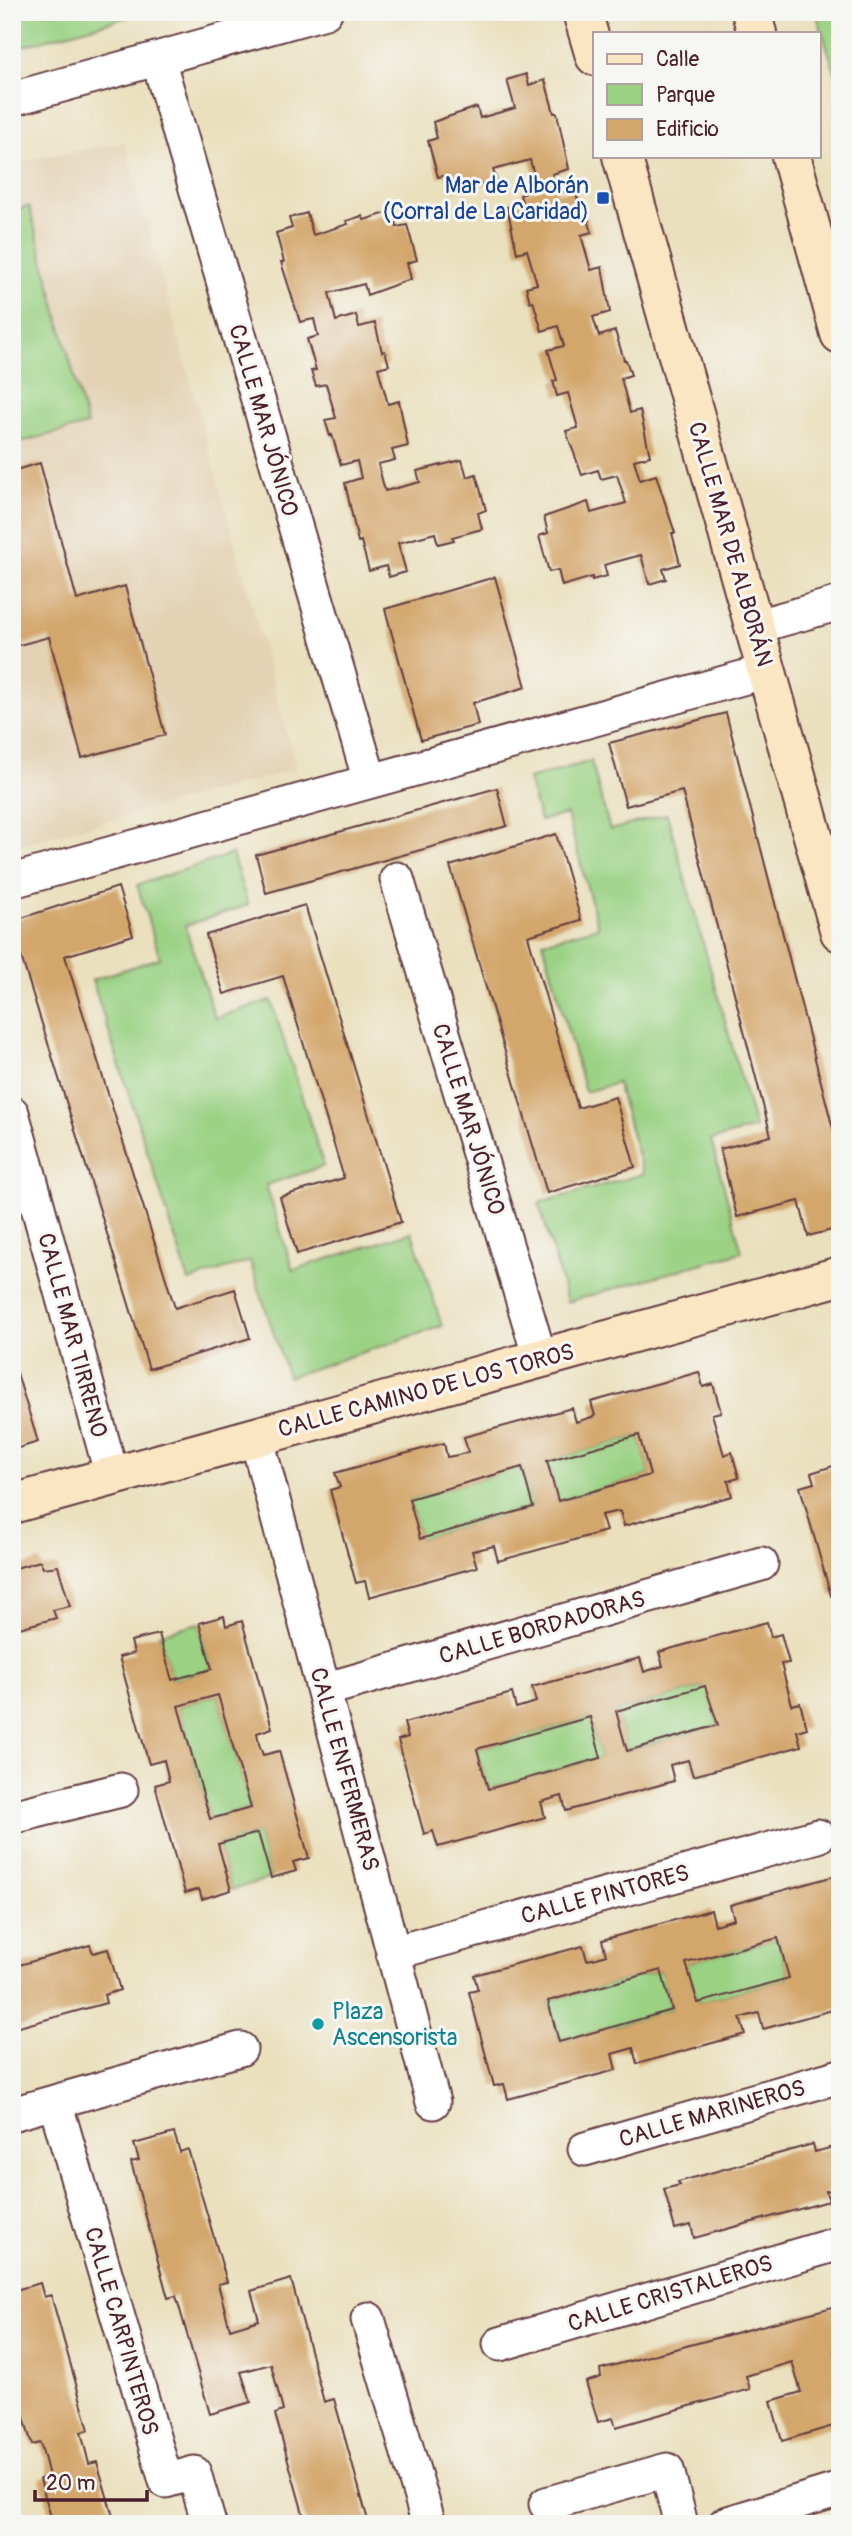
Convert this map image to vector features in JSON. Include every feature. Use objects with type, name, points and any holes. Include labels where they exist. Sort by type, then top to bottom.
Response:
[{"type":"street","points":[[12,99],[325,12]]},
{"type":"street","points":[[582,12],[593,49]]},
{"type":"street","points":[[751,12],[757,32]]},
{"type":"street","name":"CALLE MAR JÓNICO","points":[[158,58],[370,781]]},
{"type":"street","name":"CALLE MAR DE ALBORÁN","points":[[623,158],[840,932]]},
{"type":"street","points":[[791,158],[840,334]]},
{"type":"street","points":[[754,627],[840,603]]},
{"type":"street","points":[[12,881],[767,671]]},
{"type":"street","name":"CALLE MAR JÓNICO","points":[[397,879],[540,1358]]},
{"type":"street","name":"CALLE MAR TIRRENO","points":[[12,1113],[112,1476]]},
{"type":"street","name":"CALLE CAMINO DE LOS TOROS","points":[[12,1504],[840,1276]]},
{"type":"street","name":"CALLE ENFERMERAS","points":[[256,1436],[433,2102]]},
{"type":"street","name":"CALLE BORDADORAS","points":[[324,1690],[761,1564]]},
{"type":"street","points":[[12,1817],[121,1790]]},
{"type":"street","name":"CALLE PINTORES","points":[[393,1953],[818,1836]]},
{"type":"street","points":[[12,2114],[240,2049]]},
{"type":"street","name":"CALLE MARINEROS","points":[[585,2149],[840,2076]]},
{"type":"street","name":"CALLE CARPINTEROS","points":[[55,2102],[166,2481],[194,2473],[209,2524]]},
{"type":"street","name":"CALLE CRISTALEROS","points":[[500,2344],[840,2243]]},
{"type":"street","points":[[368,2319],[429,2524]]},
{"type":"street","points":[[546,2504],[667,2470],[681,2524]]},
{"type":"street","points":[[725,2524],[840,2489]]},
{"type":"shaded area","points":[[125,142],[297,769],[12,847],[12,163]]},
{"type":"green space","points":[[12,12],[146,12],[12,49]]},
{"type":"green space","points":[[816,12],[840,12],[840,88]]},
{"type":"green space","points":[[29,206],[87,425],[12,444],[12,211]]},
{"type":"green space","points":[[591,761],[610,830],[667,814],[755,1128],[711,1140],[742,1252],[567,1302],[539,1203],[643,1174],[617,1083],[585,1092],[543,942],[598,927],[567,814],[540,821],[528,779]]},
{"type":"green space","points":[[232,854],[248,905],[185,926],[215,1018],[271,1000],[324,1166],[266,1185],[293,1270],[412,1232],[442,1326],[288,1377],[250,1261],[189,1281],[92,980],[160,958],[137,885]]},
{"type":"green space","points":[[639,1435],[650,1475],[558,1501],[547,1461]]},
{"type":"green space","points":[[522,1467],[533,1507],[420,1539],[409,1499]]},
{"type":"green space","points":[[199,1623],[212,1669],[172,1680],[159,1634]]},
{"type":"green space","points":[[707,1686],[718,1725],[627,1751],[616,1711]]},
{"type":"green space","points":[[218,1695],[251,1808],[210,1819],[178,1706]]},
{"type":"green space","points":[[590,1717],[601,1758],[488,1789],[477,1749]]},
{"type":"green space","points":[[258,1833],[271,1878],[231,1890],[218,1844]]},
{"type":"green space","points":[[778,1938],[789,1978],[698,2003],[686,1963]]},
{"type":"green space","points":[[661,1970],[672,2010],[559,2042],[548,2001]]},
{"type":"building","points":[[526,74],[529,85],[545,80],[554,113],[557,113],[569,169],[552,174],[558,193],[575,189],[582,217],[587,216],[592,232],[581,235],[591,270],[602,267],[610,312],[593,317],[599,336],[615,331],[631,375],[621,378],[630,413],[640,410],[650,456],[634,460],[640,480],[656,475],[675,533],[672,533],[680,564],[663,569],[666,579],[649,584],[641,555],[604,565],[607,576],[592,580],[592,577],[562,586],[558,570],[549,572],[539,536],[548,533],[544,517],[588,502],[591,513],[626,503],[617,475],[601,479],[598,470],[582,475],[566,431],[578,428],[568,393],[557,396],[553,381],[557,380],[548,350],[564,346],[558,326],[542,331],[533,301],[530,302],[526,287],[537,284],[527,250],[517,253],[507,207],[522,202],[520,195],[538,189],[530,160],[493,170],[497,181],[451,191],[447,175],[438,177],[428,141],[437,138],[433,122],[477,107],[480,118],[515,108],[507,80]]},
{"type":"building","points":[[393,211],[397,227],[407,225],[417,260],[407,263],[411,279],[367,295],[364,284],[329,293],[336,321],[356,315],[359,327],[375,323],[382,352],[385,351],[389,365],[378,368],[388,404],[399,401],[408,446],[392,450],[395,460],[378,464],[385,491],[420,482],[417,471],[462,460],[467,477],[476,474],[486,510],[478,513],[482,529],[452,537],[454,540],[438,544],[435,533],[398,543],[406,572],[389,577],[386,566],[369,571],[361,541],[358,542],[345,483],[361,478],[357,461],[341,465],[332,435],[330,436],[325,420],[336,418],[326,384],[316,386],[311,371],[316,370],[307,339],[318,336],[314,319],[300,322],[281,262],[284,262],[276,233],[292,228],[289,218],[307,213],[313,235],[348,224],[346,221],[362,216],[364,220]]},
{"type":"building","points":[[40,463],[77,600],[125,586],[165,735],[82,758],[49,637],[12,647],[12,471]]},
{"type":"building","points":[[495,577],[526,687],[473,703],[478,725],[421,740],[385,609]]},
{"type":"building","points":[[726,713],[840,1156],[840,1228],[808,1236],[799,1201],[737,1217],[720,1149],[771,1136],[682,791],[626,806],[609,743]]},
{"type":"building","points":[[497,788],[507,826],[266,893],[256,855]]},
{"type":"building","points":[[556,834],[581,920],[528,936],[578,1108],[615,1097],[635,1167],[547,1193],[450,866]]},
{"type":"building","points":[[118,887],[133,935],[65,956],[175,1308],[235,1289],[250,1338],[149,1369],[12,927],[12,921]]},
{"type":"building","points":[[305,905],[401,1222],[297,1254],[280,1197],[344,1178],[283,976],[224,994],[206,935]]},
{"type":"building","points":[[12,1357],[38,1442],[12,1450]]},
{"type":"building","points":[[699,1372],[703,1387],[713,1384],[721,1412],[712,1414],[724,1455],[732,1452],[739,1478],[728,1481],[732,1496],[624,1526],[620,1511],[601,1515],[606,1531],[498,1561],[494,1546],[472,1551],[477,1567],[369,1597],[365,1581],[356,1583],[330,1490],[340,1487],[335,1473],[444,1443],[447,1457],[458,1455],[468,1452],[464,1437],[572,1408],[576,1422],[595,1416],[591,1402]],"holes":[[[639,1435],[650,1475],[558,1501],[547,1461]],[[522,1467],[533,1507],[420,1539],[409,1499]]]},
{"type":"building","points":[[839,1464],[840,1593],[831,1596],[800,1487],[814,1483],[811,1473]]},
{"type":"building","points":[[40,1561],[43,1568],[58,1566],[70,1606],[53,1610],[56,1618],[12,1630],[12,1569]]},
{"type":"building","points":[[224,1616],[226,1626],[242,1621],[272,1728],[257,1733],[259,1744],[263,1755],[279,1751],[309,1858],[293,1862],[296,1871],[271,1878],[258,1833],[218,1844],[231,1890],[202,1899],[199,1889],[185,1893],[155,1785],[169,1781],[164,1760],[149,1764],[119,1657],[134,1653],[131,1641],[159,1634],[172,1680],[212,1669],[199,1623]],"holes":[[[218,1695],[251,1808],[210,1819],[178,1706]]]},
{"type":"building","points":[[767,1622],[771,1637],[781,1634],[789,1663],[781,1664],[792,1705],[800,1703],[807,1728],[797,1731],[801,1746],[693,1776],[688,1760],[670,1765],[674,1781],[566,1811],[562,1796],[541,1802],[545,1817],[438,1847],[433,1831],[424,1834],[398,1740],[408,1737],[404,1723],[512,1693],[516,1708],[536,1702],[532,1687],[640,1658],[644,1672],[663,1666],[659,1652]],"holes":[[[705,1686],[718,1725],[627,1751],[616,1711]],[[590,1717],[601,1758],[488,1789],[477,1749]]]},
{"type":"building","points":[[838,1875],[840,2008],[763,2029],[759,2013],[740,2018],[745,2034],[637,2064],[633,2048],[612,2054],[616,2070],[508,2099],[504,2084],[494,2086],[469,1992],[478,1990],[474,1975],[583,1946],[587,1960],[597,1958],[606,1955],[602,1940],[711,1910],[715,1925],[734,1919],[730,1905]],"holes":[[[778,1938],[789,1978],[698,2003],[686,1963]],[[661,1970],[672,2010],[559,2042],[548,2001]]]},
{"type":"building","points":[[90,1945],[93,1953],[108,1949],[120,1990],[104,1995],[106,2003],[12,2029],[12,1967]]},
{"type":"building","points":[[174,2133],[180,2152],[188,2149],[227,2282],[218,2284],[230,2329],[259,2320],[251,2291],[291,2279],[324,2402],[334,2399],[369,2524],[306,2524],[275,2414],[283,2411],[271,2364],[241,2372],[251,2402],[210,2414],[176,2296],[168,2298],[131,2162],[139,2160],[134,2144]]},
{"type":"building","points":[[813,2144],[815,2152],[840,2145],[840,2188],[826,2191],[829,2201],[694,2238],[691,2225],[675,2229],[664,2189],[680,2185],[678,2182]]},
{"type":"building","points":[[40,2283],[44,2297],[51,2295],[89,2430],[81,2432],[89,2464],[97,2462],[114,2520],[104,2524],[53,2524],[40,2479],[49,2476],[45,2460],[40,2443],[32,2445],[12,2376],[12,2291]]},
{"type":"building","points":[[840,2305],[840,2349],[834,2350],[840,2369],[840,2424],[782,2441],[771,2401],[801,2392],[792,2362],[746,2376],[750,2389],[616,2427],[613,2418],[598,2422],[586,2382],[601,2377],[600,2369]]},
{"type":"place","name":"Mar de Alborán (Corral de La Caridad)","points":[[603,198]]},
{"type":"place","name":"Plaza Ascensorista","points":[[318,2024]]}]
